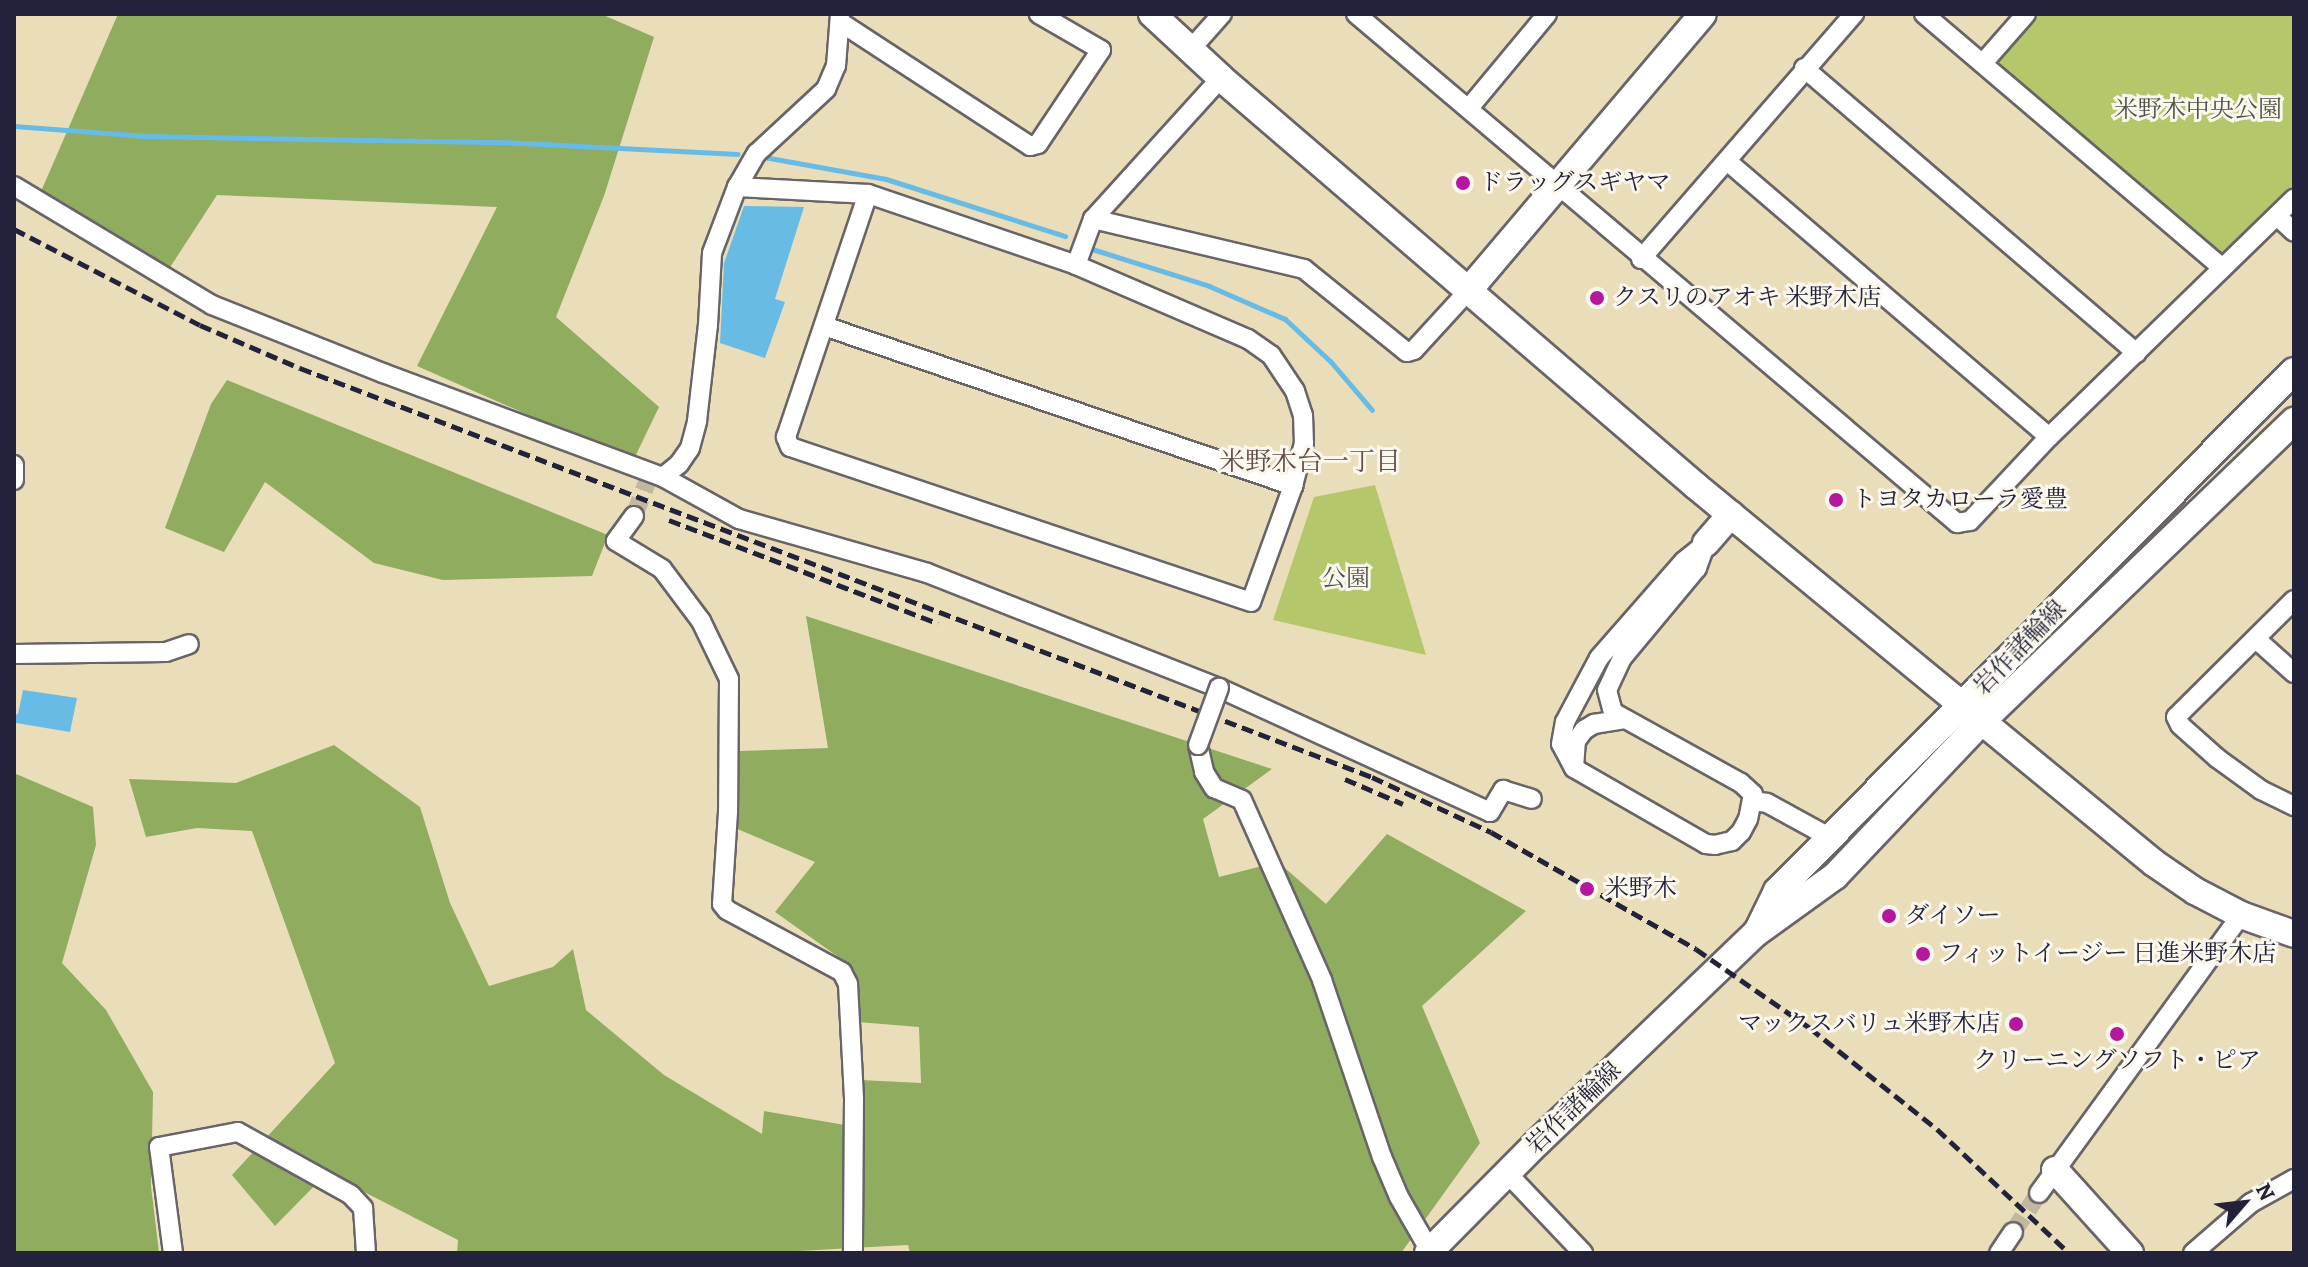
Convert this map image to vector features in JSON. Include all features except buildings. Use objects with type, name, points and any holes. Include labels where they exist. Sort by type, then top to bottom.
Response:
[{"type":"main road","points":[[1152,14],[1221,78],[1731,514],[2154,863],[2195,891],[2241,915],[2294,934]]},
{"type":"main road","points":[[1468,291],[1703,14]]},
{"type":"main road","name":"岩作諸輪線","points":[[1429,1252],[1756,933],[1835,876],[1971,715],[2294,371]]},
{"type":"main road","name":"岩作諸輪線","points":[[1756,933],[1777,891],[1831,838],[2294,421]]},
{"type":"main road","points":[[1706,543],[1731,514]]},
{"type":"main road","points":[[2055,1170],[2130,1253]]},
{"type":"street","points":[[663,477],[679,464],[690,448],[708,325],[712,253],[737,187],[757,153],[826,89],[836,66],[840,18],[1030,146],[1038,144],[1101,50],[1039,14]]},
{"type":"street","points":[[1190,50],[1222,14]]},
{"type":"street","points":[[1356,14],[1952,522],[1970,521],[2049,437],[2294,199]]},
{"type":"street","points":[[1469,108],[1546,14]]},
{"type":"street","points":[[1641,259],[1854,14]]},
{"type":"street","points":[[1924,14],[2222,268]]},
{"type":"street","points":[[1983,63],[2026,14]]},
{"type":"street","points":[[1804,68],[2137,353]]},
{"type":"street","points":[[1076,265],[1093,219],[1221,78]]},
{"type":"street","points":[[1727,161],[2049,437]]},
{"type":"street","points":[[14,186],[212,305],[383,373],[663,477],[739,519],[927,573],[1219,688],[1490,812],[1503,790],[1532,799]]},
{"type":"street","points":[[737,187],[868,194],[1076,265],[1248,339],[1271,355],[1291,381],[1303,415],[1304,443],[1293,486],[1251,602],[790,447],[786,437],[868,194]]},
{"type":"street","points":[[2277,216],[2294,232]]},
{"type":"street","points":[[1093,219],[1304,269],[1407,352],[1414,350],[1468,291]]},
{"type":"street","points":[[824,326],[1293,486]]},
{"type":"street","points":[[14,465],[17,468],[14,480]]},
{"type":"street","points":[[634,516],[616,541],[662,569],[701,621],[729,679],[728,812],[722,904],[727,910],[842,972],[848,984],[854,1099],[853,1253]]},
{"type":"street","points":[[1706,543],[1686,583],[1612,675],[1607,690],[1613,712],[1741,783],[1753,794],[1748,819],[1732,841],[1706,844],[1574,768],[1561,744],[1565,722],[1599,658],[1684,561],[1706,543]]},
{"type":"street","points":[[2294,600],[2179,712],[2177,722],[2217,758],[2261,790],[2294,806]]},
{"type":"street","points":[[2256,639],[2294,673]]},
{"type":"street","points":[[14,654],[166,652],[189,644]]},
{"type":"street","points":[[1219,688],[1198,745],[1204,772],[1214,788],[1242,800],[1322,980],[1382,1157],[1399,1197],[1429,1252]]},
{"type":"street","points":[[1574,768],[1576,741],[1584,730],[1594,724],[1625,719]]},
{"type":"street","points":[[1753,801],[1767,803],[1831,838]]},
{"type":"street","points":[[2039,1193],[2241,915]]},
{"type":"street","points":[[173,1253],[159,1147],[238,1132],[351,1195],[363,1208],[366,1253]]},
{"type":"street","points":[[1508,1174],[1583,1253]]},
{"type":"street","points":[[2193,1253],[2251,1203],[2294,1179]]},
{"type":"street","points":[[1999,1253],[2013,1232]]},
{"type":"green space","points":[[118,14],[601,14],[654,37],[604,196],[556,317],[659,407],[633,461],[417,366],[497,207],[217,195],[167,272],[39,196]]},
{"type":"green space","name":"米野木中央公園","points":[[2036,14],[2294,14],[2294,188],[2227,254],[2217,253],[2000,67],[1999,58]]},
{"type":"green space","points":[[227,380],[608,535],[592,576],[443,580],[374,563],[265,482],[224,552],[165,528],[211,404]]},
{"type":"green space","name":"公園","points":[[1375,485],[1426,655],[1273,620],[1314,497]]},
{"type":"green space","points":[[806,616],[1272,769],[1203,819],[1219,877],[1278,862],[1326,904],[1387,834],[1526,911],[1422,1006],[1480,1143],[1401,1253],[910,1253],[908,1245],[760,1253],[457,1253],[458,1240],[327,1173],[275,1226],[232,1175],[335,1063],[252,831],[197,828],[146,837],[129,779],[236,783],[334,745],[420,807],[450,903],[489,986],[553,967],[573,949],[586,1010],[664,1075],[762,1134],[764,1111],[862,1128],[860,1080],[921,1083],[919,1027],[858,1022],[847,963],[775,912],[815,862],[735,828],[740,751],[828,748]]},
{"type":"green space","points":[[14,773],[93,807],[96,845],[62,963],[106,1010],[153,1092],[151,1186],[159,1253],[14,1253]]},
{"type":"water","points":[[744,206],[804,207],[775,299],[785,302],[765,358],[720,343],[724,263]]},
{"type":"water","points":[[23,690],[77,698],[70,732],[16,723],[14,715],[18,714]]},
{"type":"waterway","points":[[14,126],[146,136],[503,142],[738,154]]},
{"type":"waterway","points":[[764,157],[886,179],[1065,236]]},
{"type":"waterway","points":[[1092,249],[1209,286],[1285,319],[1331,362],[1372,410]]},
{"type":"tunnel","points":[[634,516],[651,472]]},
{"type":"tunnel","points":[[2013,1232],[2039,1193]]},
{"type":"railway","points":[[14,229],[200,325],[300,368],[1372,777],[1491,832],[1696,949],[1810,1028],[1937,1129],[2069,1253]]},
{"type":"railway","points":[[669,520],[938,623]]},
{"type":"railway","points":[[1345,779],[1403,804]]},
{"type":"place","name":"ドラッグスギヤマ","points":[[1463,183]]},
{"type":"place","name":"クスリのアオキ 米野木店","points":[[1597,298]]},
{"type":"place","name":"トヨタカローラ愛豊","points":[[1836,500]]},
{"type":"place","name":"米野木","points":[[1587,889]]},
{"type":"place","name":"ダイソー","points":[[1889,916]]},
{"type":"place","name":"フィットイージー 日進米野木店","points":[[1923,954]]},
{"type":"place","name":"マックスバリュ米野木店","points":[[2016,1024]]},
{"type":"place","name":"クリーニングソフト・ピア","points":[[2117,1034]]},
{"type":"district","name":"米野木台一丁目","points":[[1310,462]]}]
